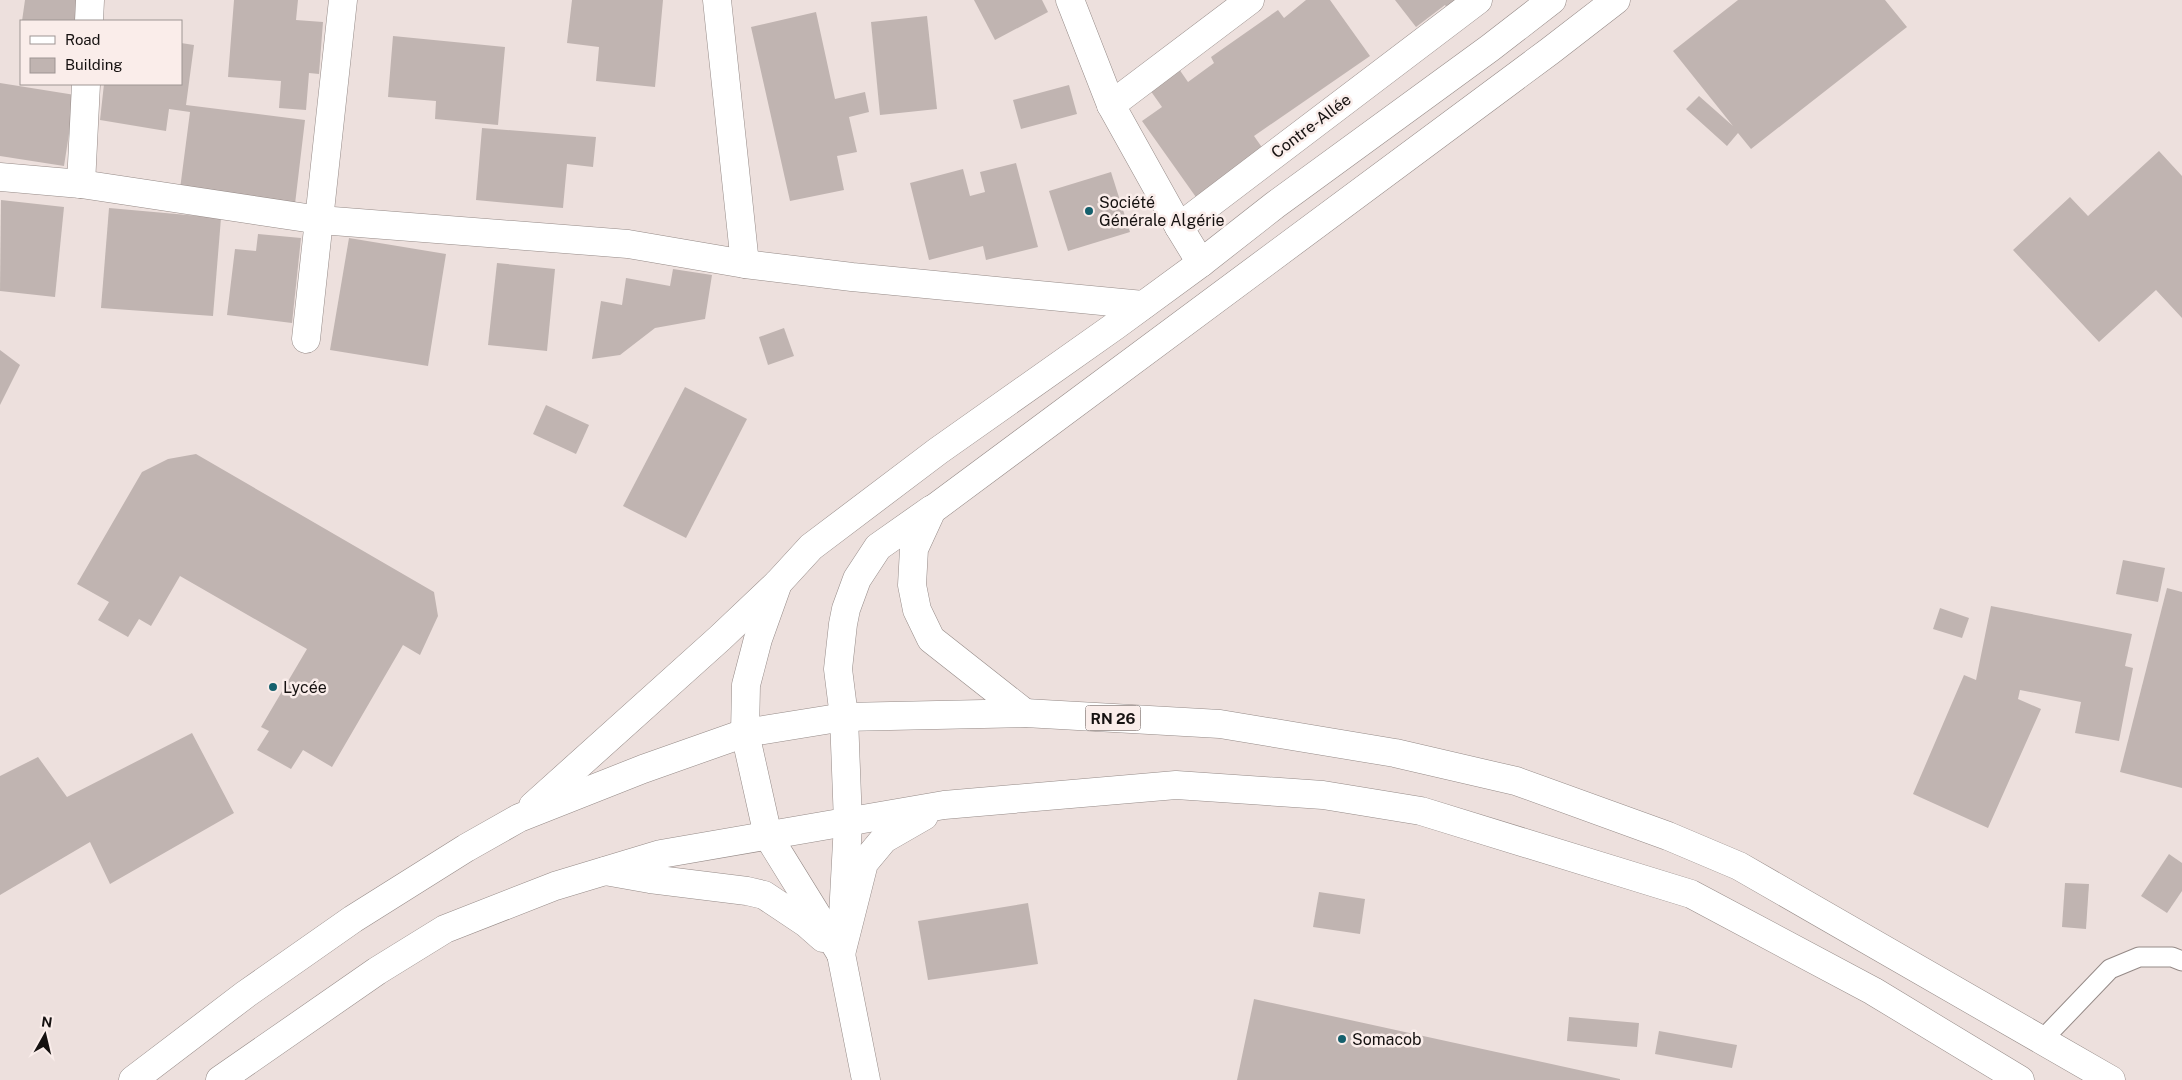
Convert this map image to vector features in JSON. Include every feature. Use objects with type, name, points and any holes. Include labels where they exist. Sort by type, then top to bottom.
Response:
[{"type":"main road","points":[[89,20],[90,0]]},
{"type":"main road","points":[[306,339],[343,0]]},
{"type":"main road","points":[[717,0],[745,264]]},
{"type":"main road","points":[[1070,0],[1111,105],[1201,263]]},
{"type":"main road","points":[[1111,105],[1250,0]]},
{"type":"main road","name":"Contre-Allée","points":[[1179,227],[1478,0]]},
{"type":"main road","points":[[518,818],[720,638],[778,583],[811,547],[938,451],[1201,263],[1275,205],[1490,48],[1552,0]]},
{"type":"main road","points":[[1025,713],[931,639],[917,610],[912,585],[914,549],[932,510],[1550,52],[1616,0]]},
{"type":"main road","points":[[81,184],[86,85]]},
{"type":"main road","points":[[0,177],[81,184],[320,220],[628,244],[745,264],[1143,305]]},
{"type":"main road","points":[[866,1080],[841,954],[848,823],[844,716],[838,669],[846,609],[857,579],[878,547],[944,501]]},
{"type":"main road","points":[[778,583],[758,639],[746,685],[745,733],[768,836],[841,954]]},
{"type":"main road","name":"RN 26","points":[[133,1080],[246,994],[353,919],[466,848],[518,818],[643,769],[745,733],[844,716],[1025,713],[1220,724],[1395,753],[1516,781],[1668,836],[1739,866],[2043,1039],[2111,1080]]},
{"type":"main road","points":[[220,1080],[377,971],[445,929],[555,886],[661,854],[944,805],[1176,785],[1323,795],[1421,811],[1691,894],[1874,991],[2020,1080]]},
{"type":"main road","points":[[841,954],[864,863],[884,839],[944,805]]},
{"type":"main road","points":[[605,871],[764,895],[806,923],[841,954]]},
{"type":"lane","points":[[2043,1039],[2110,968],[2139,957],[2172,957],[2182,961]]},
{"type":"building","points":[[25,0],[85,0],[83,20],[22,20]]},
{"type":"building","points":[[234,0],[298,0],[296,20],[323,22],[319,74],[309,73],[306,110],[279,108],[281,81],[228,77]]},
{"type":"building","points":[[572,0],[663,0],[655,87],[596,81],[599,47],[567,43]]},
{"type":"building","points":[[974,0],[1042,0],[1048,12],[995,40]]},
{"type":"building","points":[[1306,0],[1330,0],[1370,56],[1254,136],[1266,153],[1198,200],[1142,121],[1162,107],[1150,90],[1179,69],[1188,82],[1214,63],[1211,57],[1278,10],[1284,18]]},
{"type":"building","points":[[1395,0],[1471,0],[1452,14],[1445,5],[1416,27]]},
{"type":"building","points":[[1738,0],[1885,0],[1907,27],[1751,149],[1738,133],[1727,146],[1686,109],[1699,96],[1733,126],[1673,51]]},
{"type":"building","points":[[816,12],[835,99],[865,92],[869,112],[849,117],[857,152],[837,156],[844,190],[790,201],[751,27]]},
{"type":"building","points":[[927,16],[937,109],[880,115],[871,22]]},
{"type":"building","points":[[393,36],[505,47],[498,125],[435,119],[436,101],[388,97]]},
{"type":"building","points":[[182,43],[194,45],[186,105],[305,120],[295,204],[180,189],[190,112],[169,109],[166,131],[100,120],[104,85],[182,85]]},
{"type":"building","points":[[0,83],[75,95],[64,166],[0,156]]},
{"type":"building","points":[[1069,85],[1077,114],[1021,129],[1013,100]]},
{"type":"building","points":[[482,128],[596,137],[593,167],[567,164],[563,208],[476,200]]},
{"type":"building","points":[[2159,151],[2182,176],[2182,318],[2156,290],[2099,342],[2013,250],[2070,197],[2088,216]]},
{"type":"building","points":[[1016,163],[1038,247],[986,260],[983,246],[929,260],[910,183],[963,169],[970,196],[985,192],[980,172]]},
{"type":"building","name":"Société Générale Algérie","points":[[1111,172],[1130,232],[1068,251],[1049,191]]},
{"type":"building","points":[[1,200],[64,207],[55,297],[0,291]]},
{"type":"building","points":[[109,208],[221,218],[213,316],[101,308]]},
{"type":"building","points":[[258,234],[301,238],[292,323],[227,315],[235,249],[256,251]]},
{"type":"building","points":[[349,238],[446,254],[428,366],[330,350]]},
{"type":"building","points":[[497,263],[555,269],[547,351],[488,345]]},
{"type":"building","points":[[673,269],[712,275],[705,319],[655,328],[620,355],[592,359],[601,301],[622,305],[626,278],[670,286]]},
{"type":"building","points":[[784,328],[794,356],[768,365],[759,337]]},
{"type":"building","points":[[0,350],[20,365],[0,405]]},
{"type":"building","points":[[685,387],[747,419],[686,538],[623,506]]},
{"type":"building","points":[[546,405],[589,425],[576,454],[533,434]]},
{"type":"building","points":[[196,454],[434,592],[438,616],[420,655],[403,645],[332,767],[303,750],[291,769],[257,750],[269,731],[261,727],[307,649],[180,576],[151,626],[139,619],[128,637],[98,620],[109,602],[77,584],[142,472],[168,459]]},
{"type":"building","points":[[2123,560],[2165,568],[2158,602],[2116,594]]},
{"type":"building","points":[[2167,588],[2182,592],[2182,788],[2120,772]]},
{"type":"building","points":[[1991,606],[2132,634],[2125,666],[2133,668],[2119,741],[2075,733],[2081,702],[2020,690],[2018,699],[2041,709],[1988,828],[1913,794],[1964,675],[1976,680]]},
{"type":"building","points":[[1940,608],[1969,618],[1962,638],[1933,629]]},
{"type":"building","points":[[192,733],[234,813],[110,884],[90,842],[0,895],[0,776],[38,757],[67,797]]},
{"type":"building","points":[[2169,854],[2182,863],[2182,891],[2167,913],[2141,896]]},
{"type":"building","points":[[2065,883],[2089,884],[2086,929],[2062,927]]},
{"type":"building","points":[[1319,892],[1365,899],[1360,934],[1313,927]]},
{"type":"building","points":[[1028,903],[1038,964],[928,980],[918,921]]},
{"type":"building","name":"Somacob","points":[[1254,999],[1620,1079],[1620,1080],[1237,1080]]},
{"type":"building","points":[[1569,1017],[1639,1023],[1637,1047],[1567,1041]]},
{"type":"building","points":[[1659,1031],[1737,1045],[1732,1068],[1655,1054]]},
{"type":"place","name":"Société Générale Algérie","points":[[1089,211]]},
{"type":"place","name":"Lycée","points":[[273,687]]},
{"type":"place","name":"Somacob","points":[[1342,1039]]}]
